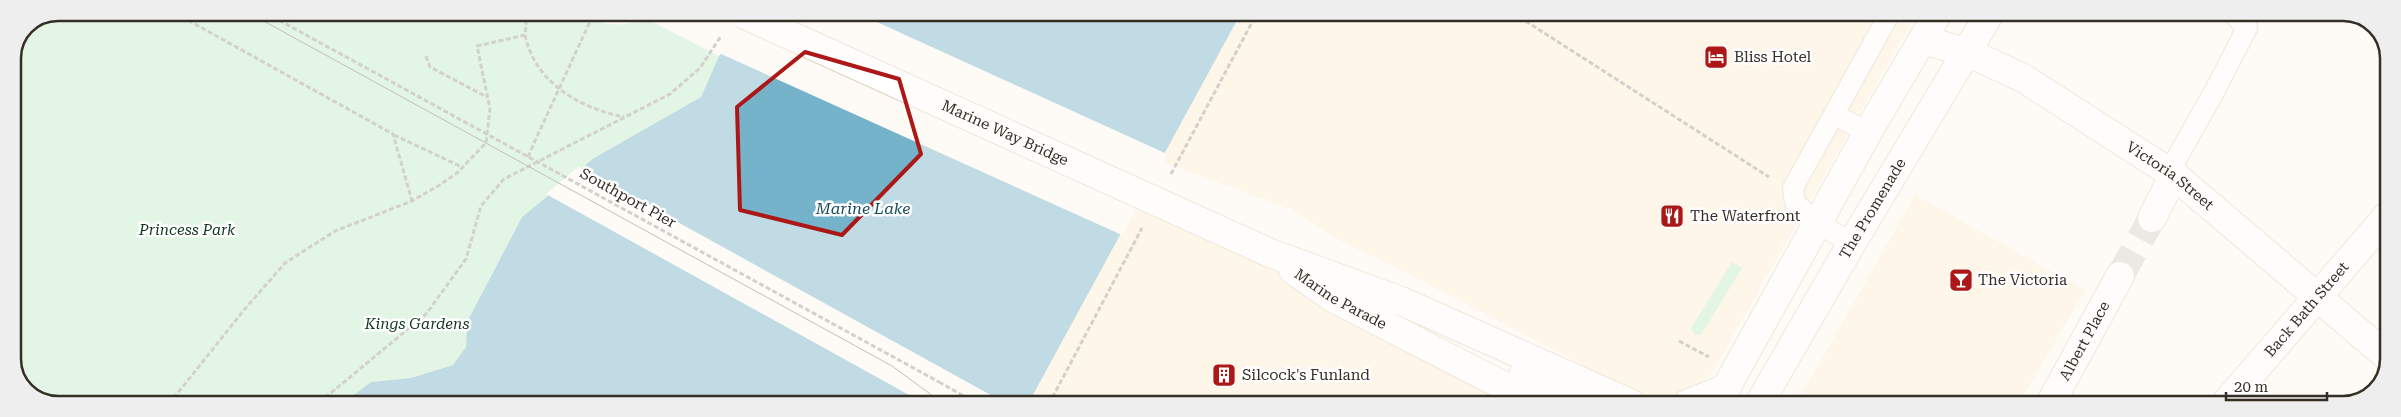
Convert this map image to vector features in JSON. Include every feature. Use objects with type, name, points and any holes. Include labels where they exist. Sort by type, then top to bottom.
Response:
[{"type":"street","name":"Marine Way Bridge","points":[[734,21],[1270,253]]},
{"type":"street","points":[[1722,396],[1868,132],[1933,22]]},
{"type":"street","name":"The Promenade","points":[[1763,396],[1852,242],[1985,22]]},
{"type":"street","name":"Victoria Street","points":[[1922,40],[1967,52],[2023,78],[2171,173],[2379,349]]},
{"type":"street","points":[[2152,218],[2171,173]]},
{"type":"street","name":"Back Bath Street","points":[[2232,396],[2379,225]]},
{"type":"street","name":"Marine Parade","points":[[1270,253],[1401,301],[1613,396]]},
{"type":"street","name":"Marine Parade","points":[[1270,253],[1333,298],[1523,396]]},
{"type":"street","name":"Albert Place","points":[[2054,396],[2120,276]]},
{"type":"street","name":"Marine Parade","points":[[1401,301],[1450,340],[1566,396]]},
{"type":"lane","points":[[1852,242],[1817,223],[1795,203],[1793,188],[1885,22]]},
{"type":"lane","points":[[2171,173],[2247,28],[2241,22]]},
{"type":"lane","points":[[1835,115],[1868,132]]},
{"type":"path","points":[[191,21],[393,134],[462,167]]},
{"type":"path","name":"Southport Pier","points":[[282,21],[962,395]]},
{"type":"path","points":[[526,21],[525,35],[530,53],[539,68],[566,94],[584,105],[604,113],[624,117]]},
{"type":"path","points":[[528,157],[590,21]]},
{"type":"path","points":[[327,395],[426,314],[466,259],[481,206],[504,179],[670,94],[700,68],[733,21]]},
{"type":"path","points":[[1526,22],[1773,180],[1793,188]]},
{"type":"path","points":[[176,395],[244,310],[285,263],[335,231],[412,201],[457,173],[486,143],[490,109],[477,46],[525,35]]},
{"type":"path","points":[[426,56],[430,67],[487,97]]},
{"type":"path","points":[[393,134],[412,201]]},
{"type":"path","points":[[1678,341],[1713,360]]},
{"type":"highlighted area","points":[[805,52],[899,79],[921,154],[842,235],[740,210],[737,107]]},
{"type":"shaded area","points":[[1236,22],[1912,22],[1712,373],[1698,386],[1672,396],[1646,396],[1637,393],[1404,272],[1342,242],[1290,209],[1160,161]]},
{"type":"shaded area","points":[[1915,195],[2085,290],[2024,396],[1801,396]]},
{"type":"shaded area","points":[[1140,198],[1523,396],[1033,395]]},
{"type":"green space","name":"Princess Park","points":[[59,21],[597,21],[612,24],[651,21],[719,56],[701,97],[594,158],[522,217],[467,322],[466,347],[453,365],[411,378],[371,382],[354,395],[54,395],[42,392],[31,383],[24,373],[21,361],[21,59],[24,44],[32,32],[44,24]]},
{"type":"green space","points":[[1732,262],[1742,268],[1701,335],[1694,335],[1691,328]]},
{"type":"water","name":"Marine Lake","points":[[749,21],[1236,22],[1033,395],[354,395],[371,382],[411,378],[453,365],[466,347],[467,322],[522,217],[594,158],[701,97],[719,56]]},
{"type":"pier","points":[[746,21],[875,21],[1167,154],[1122,235],[719,53]]},
{"type":"pier","points":[[578,167],[991,395],[910,395],[546,194]]},
{"type":"tunnel","points":[[2120,276],[2152,218]]},
{"type":"tram line","points":[[264,21],[892,366],[932,395]]},
{"type":"place","name":"Bliss Hotel","points":[[1716,57]]},
{"type":"place","name":"The Waterfront","points":[[1672,216]]},
{"type":"place","name":"The Victoria","points":[[1961,280]]},
{"type":"place","name":"Silcock's Funland","points":[[1224,375]]},
{"type":"park label","name":"Kings Gardens","points":[[417,324]]}]
